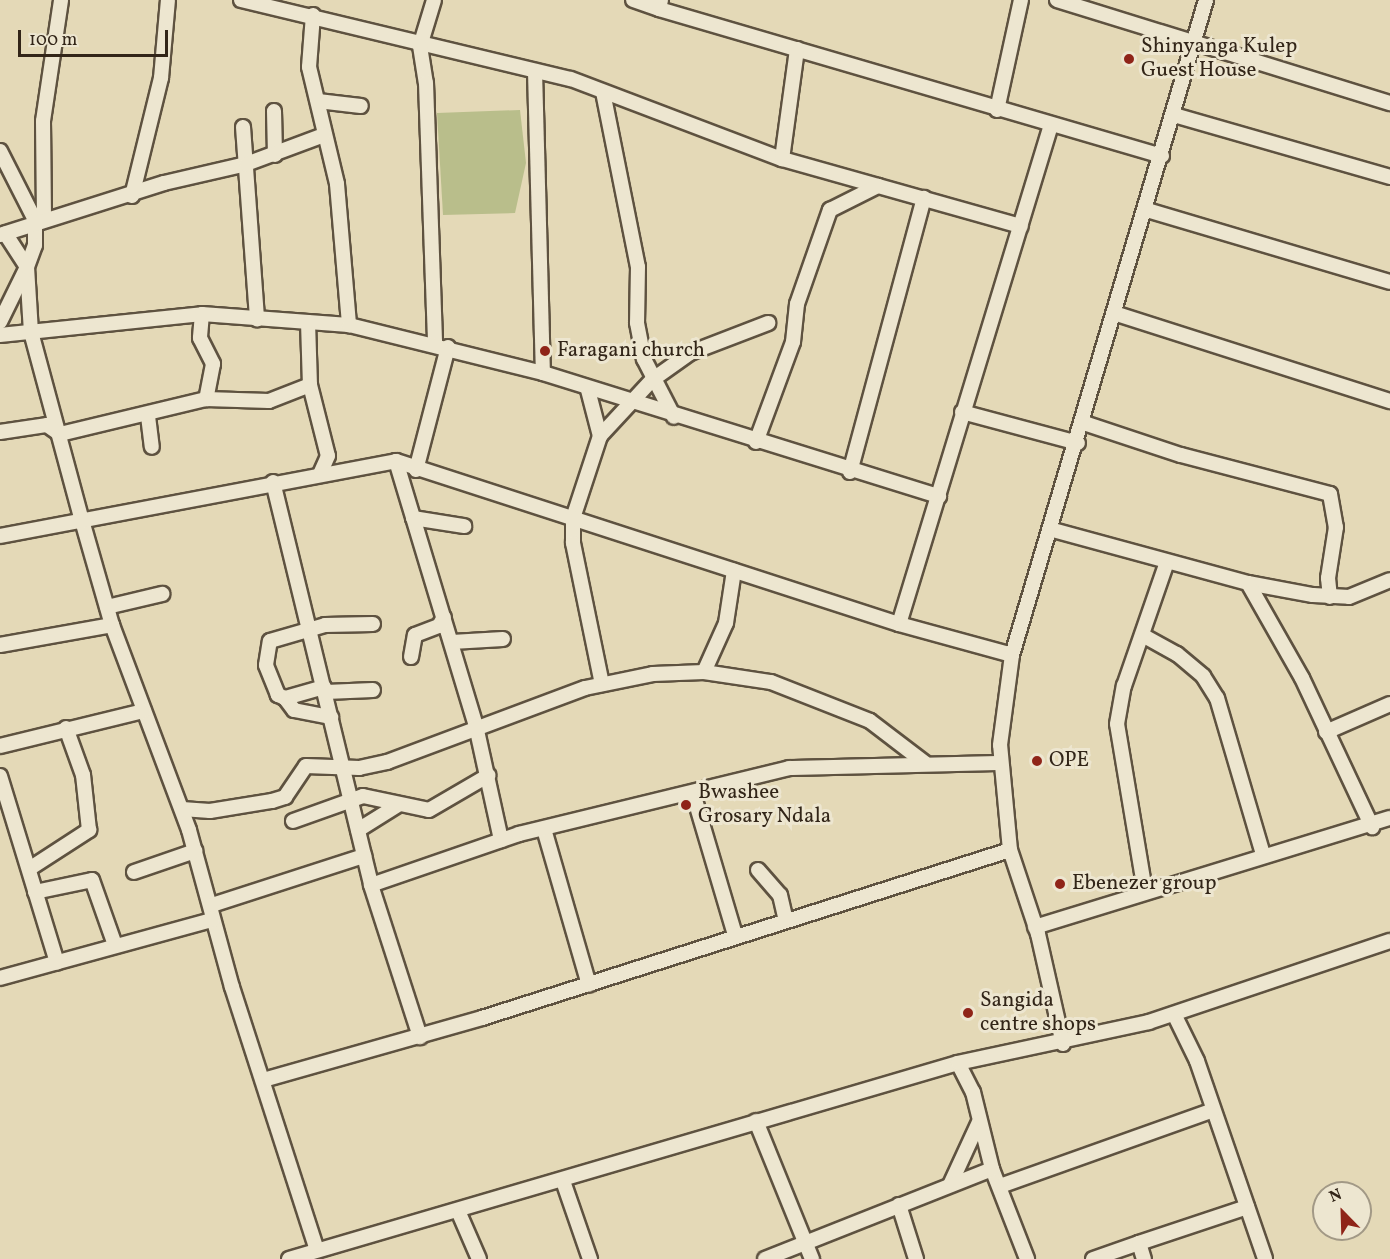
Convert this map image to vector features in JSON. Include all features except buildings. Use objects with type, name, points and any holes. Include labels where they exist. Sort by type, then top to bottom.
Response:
[{"type":"street","points":[[0,322],[36,245],[43,121],[62,0]]},
{"type":"street","points":[[132,196],[161,78],[168,0]]},
{"type":"street","points":[[241,0],[313,15],[420,46],[535,71],[603,92],[782,159],[1021,226]]},
{"type":"street","points":[[416,471],[441,345],[426,83],[420,46],[434,0]]},
{"type":"street","points":[[633,0],[660,4],[797,49],[997,110],[1162,156]]},
{"type":"street","points":[[997,110],[1021,0]]},
{"type":"street","points":[[1057,0],[1194,40],[1390,103]]},
{"type":"street","points":[[1062,1044],[1035,927],[1010,850],[1001,763],[1012,655],[1053,530],[1117,314],[1206,0]]},
{"type":"street","points":[[313,15],[308,50],[344,232],[349,326]]},
{"type":"street","points":[[782,159],[797,49]]},
{"type":"street","points":[[535,71],[543,373]]},
{"type":"street","points":[[603,92],[638,267],[637,323],[652,380],[674,417]]},
{"type":"street","points":[[318,101],[361,106]]},
{"type":"street","points":[[274,111],[275,154]]},
{"type":"street","points":[[1174,115],[1390,177]]},
{"type":"street","points":[[898,624],[1051,125]]},
{"type":"street","points":[[243,127],[257,319]]},
{"type":"street","points":[[317,1250],[212,920],[212,905],[182,808],[112,625],[31,332],[27,267],[2,234],[39,218],[132,196],[164,183],[246,164],[324,135]]},
{"type":"street","points":[[0,151],[39,218]]},
{"type":"street","points":[[756,442],[793,342],[797,304],[830,210],[878,186]]},
{"type":"street","points":[[850,472],[924,198]]},
{"type":"street","points":[[1147,210],[1390,282]]},
{"type":"street","points":[[202,314],[200,338],[213,364],[206,399]]},
{"type":"street","points":[[0,335],[202,314],[349,326],[441,345],[543,373],[628,403],[850,472],[939,496]]},
{"type":"street","points":[[1117,314],[1389,400]]},
{"type":"street","points":[[308,322],[310,385],[328,456],[320,474]]},
{"type":"street","points":[[602,684],[574,559],[573,519],[600,436],[628,403],[652,380],[709,342],[768,323]]},
{"type":"street","points":[[0,432],[47,425],[60,434],[148,416],[206,399],[243,404],[293,394],[310,385]]},
{"type":"street","points":[[588,390],[600,436]]},
{"type":"street","points":[[293,394],[315,402]]},
{"type":"street","points":[[962,412],[1078,443]]},
{"type":"street","points":[[148,416],[152,447]]},
{"type":"street","points":[[1084,423],[1181,455],[1329,494],[1336,527],[1328,578],[1330,597]]},
{"type":"street","points":[[396,462],[476,726],[489,776],[501,840]]},
{"type":"street","points":[[0,536],[81,517],[396,462],[416,471],[898,624],[1012,655]]},
{"type":"street","points":[[273,482],[311,628],[349,799],[371,885],[420,1037]]},
{"type":"street","points":[[414,518],[464,526]]},
{"type":"street","points":[[1053,530],[1248,583],[1330,597],[1349,597],[1390,580]]},
{"type":"street","points":[[1145,891],[1117,724],[1124,686],[1144,636],[1167,562]]},
{"type":"street","points":[[704,672],[726,623],[734,571]]},
{"type":"street","points":[[1248,583],[1326,732],[1372,827]]},
{"type":"street","points":[[108,608],[162,594]]},
{"type":"street","points":[[411,657],[415,635],[439,626],[444,617]]},
{"type":"street","points":[[331,717],[294,710],[285,698],[272,689],[269,677],[270,641],[311,628],[373,624]]},
{"type":"street","points":[[0,645],[112,625]]},
{"type":"street","points":[[1144,636],[1177,654],[1203,676],[1217,698],[1263,854]]},
{"type":"street","points":[[452,642],[503,639]]},
{"type":"street","points":[[182,808],[210,812],[272,801],[285,797],[306,766],[387,762],[449,741],[476,726],[602,684],[704,672],[771,682],[829,702],[870,721],[925,763]]},
{"type":"street","points":[[285,698],[325,690],[372,690]]},
{"type":"street","points":[[1326,732],[1390,704]]},
{"type":"street","points":[[0,746],[66,728],[144,711]]},
{"type":"street","points":[[29,869],[89,830],[83,775],[66,728]]},
{"type":"street","points":[[371,885],[501,840],[789,768],[1001,763]]},
{"type":"street","points":[[0,776],[57,963]]},
{"type":"street","points":[[293,821],[349,799],[379,797],[398,805],[439,808],[489,776]]},
{"type":"street","points":[[693,793],[735,935]]},
{"type":"street","points":[[358,830],[398,805]]},
{"type":"street","points":[[1035,927],[1263,854],[1372,827],[1390,818]]},
{"type":"street","points":[[544,829],[589,985]]},
{"type":"street","points":[[263,1080],[420,1037],[589,985],[735,935],[1010,850]]},
{"type":"street","points":[[135,872],[195,851]]},
{"type":"street","points":[[212,905],[364,856]]},
{"type":"street","points":[[758,870],[780,895],[786,920]]},
{"type":"street","points":[[35,892],[92,880],[115,945]]},
{"type":"street","points":[[0,978],[212,920]]},
{"type":"street","points":[[289,1259],[459,1213],[756,1121],[958,1063],[1062,1044],[1174,1014],[1390,941]]},
{"type":"street","points":[[1174,1014],[1214,1110],[1264,1259]]},
{"type":"street","points":[[958,1063],[973,1092],[992,1169],[1027,1259]]},
{"type":"street","points":[[1000,1186],[1214,1110]]},
{"type":"street","points":[[756,1121],[812,1259]]},
{"type":"street","points":[[950,1185],[979,1122]]},
{"type":"street","points":[[765,1259],[992,1169]]},
{"type":"street","points":[[562,1181],[590,1259]]},
{"type":"street","points":[[899,1205],[916,1259]]},
{"type":"street","points":[[1093,1259],[1247,1207]]},
{"type":"street","points":[[459,1213],[479,1259]]},
{"type":"street","points":[[1139,1243],[1143,1259]]},
{"type":"green space","points":[[520,110],[526,163],[515,213],[443,215],[437,113]]},
{"type":"place","name":"Shinyanga Kulep Guest House","points":[[1129,59]]},
{"type":"place","name":"Faragani church","points":[[545,351]]},
{"type":"place","name":"OPE","points":[[1037,761]]},
{"type":"place","name":"Bwashee Grosary Ndala","points":[[686,805]]},
{"type":"place","name":"Ebenezer group","points":[[1060,884]]},
{"type":"place","name":"Sangida centre shops","points":[[968,1013]]}]
